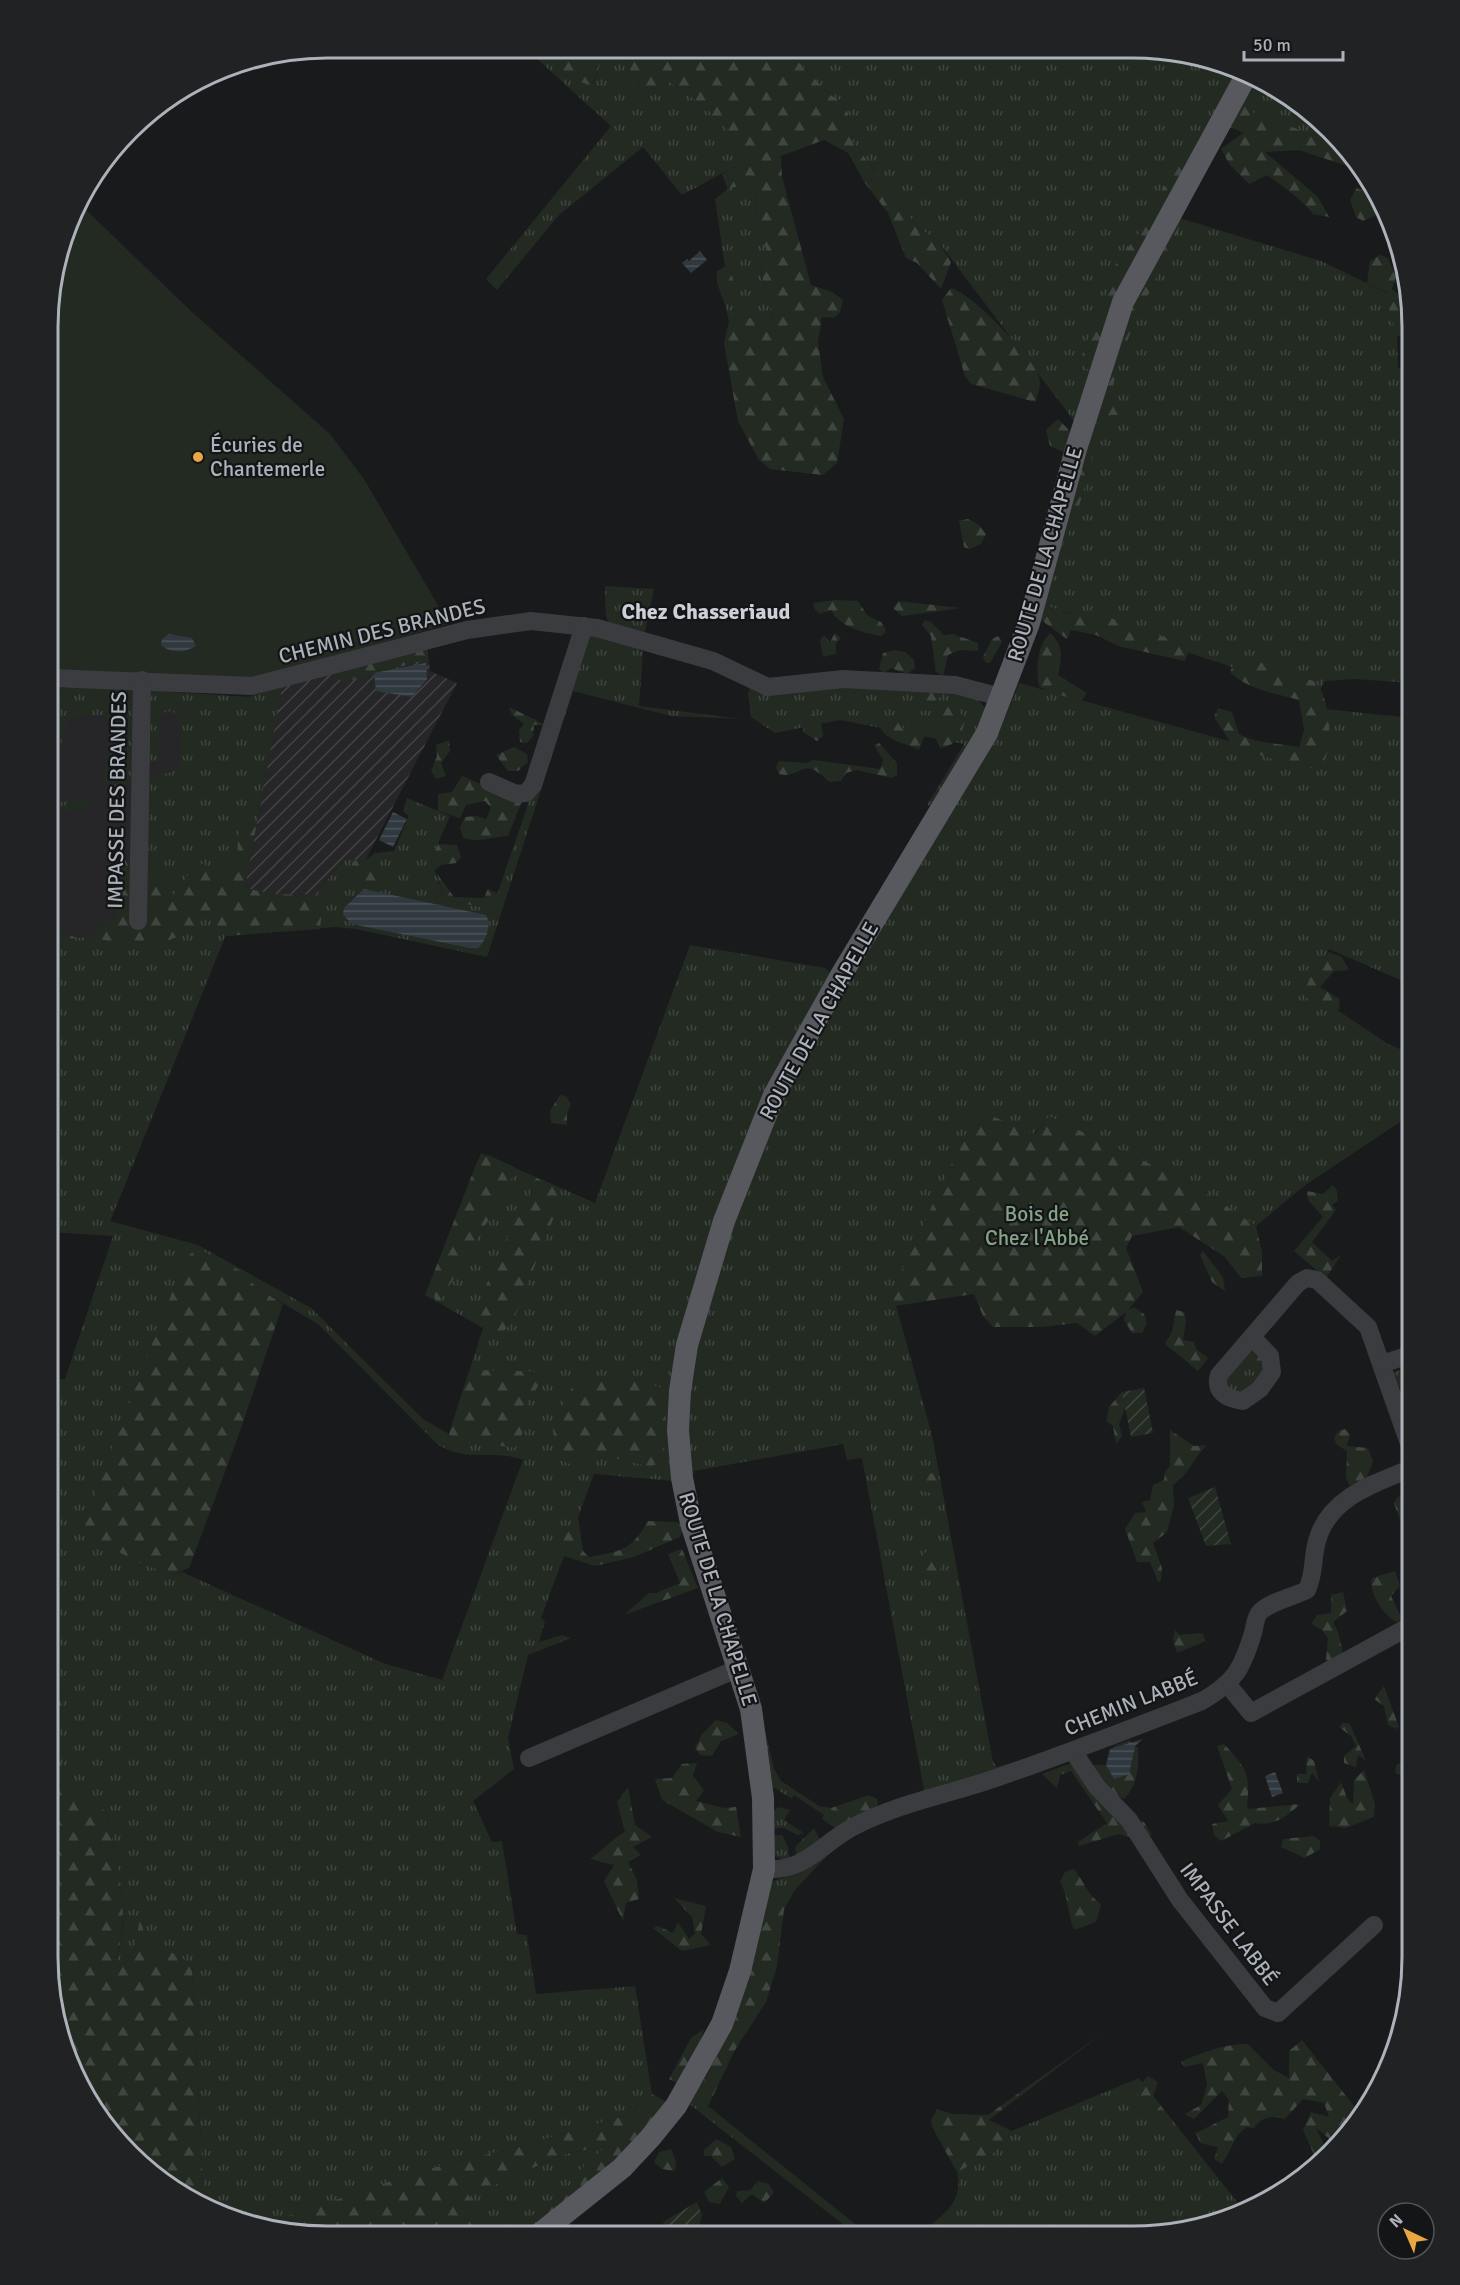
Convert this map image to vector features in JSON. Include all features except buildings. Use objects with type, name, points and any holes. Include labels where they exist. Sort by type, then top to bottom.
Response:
[{"type":"main road","name":"ROUTE DE LA CHAPELLE","points":[[549,2226],[622,2168],[650,2139],[680,2100],[722,2024],[743,1961],[764,1869],[765,1833],[759,1753],[752,1709],[691,1523],[682,1478],[678,1430],[680,1391],[687,1345],[724,1221],[774,1095],[840,977],[987,733],[1029,623],[1076,448],[1123,302],[1243,82]]},
{"type":"street","name":"CHEMIN DES BRANDES","points":[[58,678],[252,686],[467,630],[531,621],[584,626],[713,661],[768,687],[843,679],[955,686],[1001,696]]},
{"type":"street","points":[[489,782],[516,795],[526,793],[533,785],[584,626]]},
{"type":"street","name":"IMPASSE DES BRANDES","points":[[138,921],[142,680]]},
{"type":"street","points":[[1252,1337],[1298,1283],[1307,1278],[1317,1280],[1368,1327],[1402,1423]]},
{"type":"street","points":[[1382,1364],[1402,1357]]},
{"type":"street","name":"CHEMIN LABBÉ","points":[[764,1869],[794,1867],[850,1828],[887,1811],[992,1780],[1073,1751],[1202,1701],[1228,1685],[1246,1656],[1257,1616],[1262,1610],[1307,1590],[1314,1576],[1315,1547],[1326,1518],[1357,1492],[1402,1472]]},
{"type":"street","points":[[1228,1685],[1251,1713],[1402,1630]]},
{"type":"street","points":[[529,1758],[739,1668]]},
{"type":"street","name":"IMPASSE LABBÉ","points":[[1073,1751],[1096,1787],[1129,1820],[1180,1900],[1265,2008],[1278,2013],[1374,1925]]},
{"type":"shaded area","points":[[700,251],[707,260],[691,273],[682,263],[687,259],[689,261]]},
{"type":"shaded area","points":[[169,634],[192,638],[196,646],[183,651],[169,650],[161,645],[162,639]]},
{"type":"shaded area","points":[[427,647],[430,671],[457,683],[365,861],[345,859],[315,895],[271,894],[245,888],[282,687]]},
{"type":"shaded area","points":[[426,663],[427,679],[412,697],[376,691],[374,673]]},
{"type":"shaded area","points":[[282,687],[245,888],[110,1222],[58,1232],[58,689],[132,690],[249,697]]},
{"type":"shaded area","points":[[393,812],[407,819],[393,847],[379,840]]},
{"type":"shaded area","points":[[364,889],[486,915],[487,933],[478,948],[470,948],[352,924],[343,915],[344,908]]},
{"type":"shaded area","points":[[1143,1739],[1135,1746],[1129,1774],[1114,1779],[1106,1765],[1110,1749]]},
{"type":"shaded area","points":[[1275,1772],[1283,1793],[1272,1797],[1265,1776]]},
{"type":"green space","points":[[536,58],[556,58],[565,76],[577,77],[593,84],[602,60],[616,58],[629,61],[647,92],[670,82],[704,106],[733,137],[743,162],[682,195],[643,147],[559,215],[497,290],[486,279],[611,126]]},
{"type":"green space","points":[[556,58],[608,58],[602,60],[592,85],[565,76]]},
{"type":"green space","points":[[616,58],[795,58],[830,95],[843,102],[848,113],[852,141],[918,228],[937,240],[951,262],[941,289],[917,263],[906,258],[888,213],[865,183],[848,153],[824,140],[781,156],[782,177],[811,285],[832,292],[843,300],[840,312],[834,318],[822,317],[818,342],[823,377],[844,419],[837,463],[823,475],[770,469],[759,460],[738,421],[724,343],[729,321],[744,317],[773,320],[760,268],[769,256],[756,224],[757,185],[750,183],[728,189],[722,174],[742,162],[739,150],[725,126],[704,106],[670,82],[647,92],[633,85],[629,61]]},
{"type":"green space","points":[[795,58],[1133,58],[1185,64],[1235,78],[1074,421],[937,240],[918,228],[852,141],[848,113],[843,102],[830,95]]},
{"type":"green space","points":[[1253,86],[1296,114],[1335,151],[1236,116]]},
{"type":"green space","points":[[1247,97],[1254,114],[1326,141],[1348,166],[1299,150],[1265,152],[1318,197],[1329,217],[1313,214],[1298,198],[1267,175],[1249,184],[1230,165],[1221,149],[1243,133],[1230,127]]},
{"type":"green space","points":[[1195,136],[1198,139],[1162,212],[1094,368],[1087,369],[1081,362],[1084,346],[1100,318],[1113,268],[1142,229],[1188,141]]},
{"type":"green space","points":[[750,183],[757,185],[756,224],[769,256],[760,268],[773,320],[744,317],[729,321],[717,271],[725,267],[715,199],[728,189]]},
{"type":"green space","points":[[1356,188],[1364,191],[1377,215],[1363,221],[1356,217],[1350,200]]},
{"type":"green space","name":"Écuries de Chantemerle","points":[[85,209],[192,312],[330,434],[364,479],[449,624],[257,678],[58,674],[59,310],[68,258]]},
{"type":"green space","points":[[1176,217],[1321,261],[1396,297],[1398,368],[1402,368],[1402,682],[1355,679],[1325,681],[1317,695],[1044,605],[1096,414]]},
{"type":"green space","points":[[1175,220],[1181,221],[1178,231],[1123,349],[1109,401],[1129,415],[1110,415],[1093,425],[1128,313]]},
{"type":"green space","points":[[1380,255],[1388,258],[1396,277],[1392,289],[1400,297],[1402,338],[1397,335],[1387,302],[1387,292],[1367,283],[1370,261]]},
{"type":"green space","points":[[725,268],[736,290],[732,304],[725,304],[717,283],[717,271]]},
{"type":"green space","points":[[951,288],[986,312],[1032,364],[1040,381],[1035,402],[971,384],[965,376],[942,300]]},
{"type":"green space","points":[[1058,419],[1070,431],[1068,449],[1063,452],[1050,446],[1046,430]]},
{"type":"green space","points":[[1086,450],[1093,458],[1075,520],[1059,552]]},
{"type":"green space","points":[[968,519],[978,524],[986,534],[981,544],[969,549],[964,547],[959,521]]},
{"type":"green space","points":[[605,586],[654,589],[644,636],[609,623]]},
{"type":"green space","points":[[836,600],[858,601],[867,615],[881,622],[886,630],[882,636],[846,625],[831,610],[820,614],[815,610],[813,603]]},
{"type":"green space","points":[[899,601],[961,608],[902,616],[893,608]]},
{"type":"green space","points":[[1044,605],[1070,614],[1094,612],[1186,645],[1188,653],[1185,661],[1118,646],[1096,635],[1071,630],[1067,639],[1041,620]]},
{"type":"green space","points":[[925,620],[931,622],[944,635],[953,634],[978,643],[978,651],[960,650],[948,655],[943,676],[936,672],[931,636],[922,625]]},
{"type":"green space","points":[[835,633],[841,638],[836,644],[836,654],[823,657],[820,640],[824,635],[830,642]]},
{"type":"green space","points":[[1050,633],[1058,642],[1061,652],[1058,675],[1087,693],[1081,701],[1046,691],[1039,686],[1038,658],[1042,644]]},
{"type":"green space","points":[[592,635],[626,644],[643,652],[639,706],[741,719],[671,716],[573,691],[487,957],[356,929],[335,927],[225,936],[110,1221],[198,1245],[311,1308],[423,1419],[449,1434],[483,1328],[425,1295],[481,1153],[595,1203],[690,945],[825,968],[831,973],[715,1221],[674,1481],[594,1474],[541,1618],[545,1621],[539,1642],[562,1635],[571,1638],[528,1655],[508,1738],[514,1769],[473,1801],[492,1842],[502,1841],[517,1934],[527,1935],[536,1994],[635,1986],[652,2094],[639,2110],[631,2114],[521,2146],[421,2171],[274,2221],[241,2212],[203,2197],[192,1967],[178,1954],[148,1949],[140,1920],[135,1951],[124,1964],[116,1960],[121,1942],[123,1905],[118,1866],[106,1811],[67,1794],[67,1769],[58,1760],[58,1729],[62,1702],[61,1686],[58,1684],[58,1379],[65,1379],[113,1236],[58,1233],[58,939],[91,937],[129,946],[146,777],[169,773],[180,765],[181,717],[171,711],[163,713],[160,717],[158,760],[150,762],[147,760],[149,701],[154,691],[249,697],[282,687],[245,888],[271,894],[315,895],[345,859],[365,861],[375,853],[394,851],[409,816],[403,811],[407,798],[450,816],[431,859],[445,900],[492,909],[586,636]],"holes":[[[241,1271],[256,1287],[318,1324],[437,1444],[459,1453],[501,1455],[523,1460],[442,1680],[383,1663],[182,1572],[172,1575]]]},
{"type":"green space","points":[[998,636],[1002,642],[990,663],[986,663],[983,657],[992,639]]},
{"type":"green space","points":[[427,647],[428,659],[344,682],[338,679],[336,672]]},
{"type":"green space","points":[[894,650],[905,652],[914,660],[915,668],[907,674],[891,668],[884,673],[879,669],[883,653]]},
{"type":"green space","points":[[1249,658],[1316,682],[1327,708],[1329,729],[1326,757],[1320,764],[1306,770],[1233,746],[1214,717],[1218,708],[1232,712],[1239,734],[1253,740],[1299,747],[1304,730],[1299,700],[1253,687],[1230,672],[1232,667]]},
{"type":"green space","points":[[1019,683],[1312,764],[1316,708],[1402,717],[1402,981],[1329,949],[1309,991],[1388,1044],[1402,1050],[1402,1121],[1304,1186],[1256,1226],[1194,1185],[1049,1117],[892,1291],[932,1435],[993,1762],[997,1767],[1093,1739],[925,1795],[862,1458],[847,1460],[843,1444],[694,1471],[693,1477],[685,1437],[691,1362],[704,1299],[776,1106],[999,733]]},
{"type":"green space","points":[[847,686],[939,691],[978,698],[988,713],[934,807],[927,805],[964,744],[840,720],[775,733],[751,717],[748,694],[750,688]]},
{"type":"green space","points":[[81,687],[132,690],[135,772],[123,788],[110,790],[103,783],[104,763],[115,747],[113,726],[102,715],[79,716],[68,720],[61,744],[58,745],[58,688]]},
{"type":"green space","points":[[922,690],[939,691],[941,696],[925,711],[916,696]]},
{"type":"green space","points":[[948,700],[965,718],[958,738],[950,745],[940,748],[935,737]]},
{"type":"green space","points":[[509,707],[546,725],[534,725],[533,736],[527,743],[520,742],[519,730],[524,724],[512,715]]},
{"type":"green space","points":[[798,712],[812,714],[821,721],[823,736],[817,741],[803,732],[803,723],[798,717]]},
{"type":"green space","points":[[897,721],[902,729],[906,725],[918,724],[925,735],[919,750],[892,739],[880,727]]},
{"type":"green space","points":[[449,740],[450,751],[441,763],[446,776],[436,779],[431,771],[437,756],[436,745]]},
{"type":"green space","points":[[879,743],[897,763],[897,775],[892,778],[857,770],[846,773],[841,781],[829,782],[813,769],[802,769],[787,775],[779,774],[776,767],[779,761],[807,763],[814,760],[880,769],[883,760],[874,745]]},
{"type":"green space","points":[[514,747],[527,754],[528,762],[518,771],[508,771],[496,755]]},
{"type":"green space","points":[[462,776],[522,801],[508,836],[480,840],[463,838],[460,827],[465,817],[477,816],[486,819],[491,808],[485,801],[466,805],[460,818],[438,811],[438,794],[452,792]]},
{"type":"green space","points":[[89,801],[90,808],[58,812],[58,802]]},
{"type":"green space","points":[[257,822],[245,888],[271,894],[315,895],[322,909],[320,929],[225,936],[212,921],[201,918],[198,929],[169,940],[129,946],[96,938],[100,925],[117,919],[115,857],[120,856],[131,864],[164,876],[179,906],[181,884],[198,862],[223,873],[236,869],[239,829]]},
{"type":"green space","points":[[438,844],[457,845],[461,857],[456,863],[441,865],[435,870],[431,859]]},
{"type":"green space","points":[[356,860],[365,861],[372,868],[377,884],[352,884],[345,876]]},
{"type":"green space","points":[[437,874],[454,897],[484,898],[488,889],[499,894],[492,909],[445,900]]},
{"type":"green space","points":[[58,902],[60,913],[58,931]]},
{"type":"green space","points":[[58,931],[77,938],[58,939]]},
{"type":"green space","points":[[1329,952],[1342,957],[1349,970],[1334,971],[1320,987],[1340,999],[1339,1010],[1314,1005],[1303,994],[1310,978]]},
{"type":"green space","points":[[560,1095],[566,1096],[571,1104],[567,1114],[567,1125],[551,1123],[550,1111]]},
{"type":"green space","name":"Bois de Chez l'Abbé","points":[[977,1110],[1035,1134],[1049,1116],[1194,1185],[1256,1226],[1262,1252],[1262,1276],[1241,1278],[1225,1257],[1179,1227],[1132,1236],[1126,1248],[1143,1292],[1128,1310],[1134,1307],[1144,1314],[1147,1323],[1142,1333],[1132,1333],[1124,1320],[1126,1312],[1095,1336],[1077,1323],[1042,1327],[993,1327],[983,1316],[974,1294],[895,1306],[892,1291]]},
{"type":"green space","points":[[488,1155],[516,1168],[508,1187],[439,1303],[428,1288],[477,1162]]},
{"type":"green space","points":[[537,1178],[560,1189],[557,1209],[513,1321],[503,1332],[483,1328],[473,1318],[474,1313],[513,1224],[529,1202],[531,1183]]},
{"type":"green space","points":[[1333,1185],[1337,1191],[1338,1201],[1332,1205],[1336,1210],[1312,1242],[1332,1261],[1341,1255],[1326,1278],[1294,1251],[1323,1217],[1308,1200],[1307,1191],[1323,1194]]},
{"type":"green space","points":[[197,1248],[241,1271],[256,1287],[283,1304],[238,1437],[189,1568],[172,1575],[137,1562],[85,1533],[84,1520],[185,1259]]},
{"type":"green space","points":[[1203,1251],[1223,1277],[1225,1291],[1212,1282],[1200,1255]]},
{"type":"green space","points":[[1176,1310],[1184,1312],[1186,1321],[1183,1340],[1194,1342],[1196,1349],[1208,1358],[1198,1371],[1165,1344],[1172,1332]]},
{"type":"green space","points":[[1253,1349],[1267,1366],[1250,1391],[1231,1392],[1225,1381]]},
{"type":"green space","points":[[1253,1349],[1259,1352],[1266,1371],[1259,1379],[1251,1368],[1247,1355]]},
{"type":"green space","points":[[1402,1369],[1402,1386],[1397,1388],[1392,1373]]},
{"type":"green space","points":[[479,1370],[547,1372],[527,1403],[532,1413],[515,1448],[474,1441],[460,1446],[449,1434],[468,1374]]},
{"type":"green space","points":[[579,1376],[630,1379],[663,1388],[666,1425],[663,1461],[650,1467],[607,1456],[585,1455],[570,1464],[557,1458],[552,1423]]},
{"type":"green space","points":[[1144,1388],[1153,1433],[1131,1437],[1122,1392]]},
{"type":"green space","points":[[1122,1392],[1129,1399],[1119,1424],[1122,1436],[1116,1444],[1113,1426],[1106,1421],[1109,1407]]},
{"type":"green space","points":[[1345,1429],[1350,1434],[1347,1446],[1368,1448],[1373,1461],[1367,1477],[1350,1486],[1346,1477],[1347,1451],[1337,1445],[1334,1438],[1338,1431]]},
{"type":"green space","points":[[1170,1430],[1194,1446],[1207,1445],[1184,1475],[1173,1485],[1174,1506],[1167,1532],[1153,1543],[1162,1568],[1161,1581],[1158,1582],[1150,1562],[1137,1562],[1125,1529],[1135,1513],[1146,1512],[1142,1502],[1150,1500],[1153,1485],[1164,1480],[1165,1472],[1170,1466]]},
{"type":"green space","points":[[930,1473],[937,1476],[940,1483],[937,1490],[930,1493],[923,1490],[920,1483],[923,1476]]},
{"type":"green space","points":[[1215,1487],[1231,1544],[1206,1546],[1188,1498]]},
{"type":"green space","points":[[1398,1496],[1402,1499],[1402,1526],[1394,1503]]},
{"type":"green space","points":[[578,1516],[583,1551],[589,1557],[624,1548],[636,1538],[648,1521],[677,1522],[683,1527],[680,1537],[634,1557],[595,1566],[564,1556],[561,1565],[554,1565],[569,1526]]},
{"type":"green space","points":[[682,1549],[698,1588],[624,1615],[649,1593],[656,1593],[680,1583],[668,1554]]},
{"type":"green space","points":[[929,1549],[937,1552],[941,1562],[939,1578],[932,1582],[927,1580],[923,1572],[923,1555]]},
{"type":"green space","points":[[1395,1571],[1400,1586],[1391,1596],[1402,1619],[1397,1622],[1387,1615],[1378,1603],[1371,1584],[1372,1578]]},
{"type":"green space","points":[[1343,1592],[1347,1611],[1333,1622],[1343,1653],[1332,1662],[1326,1660],[1328,1638],[1322,1630],[1311,1624],[1317,1615],[1331,1613],[1331,1595]]},
{"type":"green space","points":[[1175,1629],[1179,1635],[1202,1633],[1206,1641],[1177,1653],[1173,1640]]},
{"type":"green space","points":[[58,1684],[61,1686],[62,1702],[58,1729]]},
{"type":"green space","points":[[1384,1686],[1399,1727],[1396,1729],[1388,1725],[1384,1706],[1374,1699]]},
{"type":"green space","points":[[759,1703],[774,1769],[781,1781],[819,1806],[831,1808],[836,1818],[847,1826],[835,1828],[822,1819],[824,1815],[794,1795],[792,1799],[773,1787],[769,1780]]},
{"type":"green space","points":[[716,1720],[727,1723],[739,1734],[721,1741],[712,1756],[700,1755],[695,1747],[702,1734]]},
{"type":"green space","points":[[1343,1722],[1350,1724],[1366,1761],[1358,1755],[1356,1767],[1344,1763],[1344,1756],[1356,1746],[1351,1736],[1339,1727]]},
{"type":"green space","points":[[1129,1740],[1138,1748],[1138,1769],[1135,1781],[1124,1799],[1110,1793],[1117,1812],[1144,1822],[1152,1835],[1130,1837],[1119,1834],[1079,1846],[1078,1842],[1107,1823],[1071,1771],[1060,1775],[1057,1788],[1042,1774],[1074,1762],[1109,1765],[1114,1746]]},
{"type":"green space","points":[[1224,1744],[1246,1773],[1247,1809],[1300,1804],[1280,1820],[1262,1824],[1255,1823],[1221,1841],[1214,1835],[1212,1824],[1228,1821],[1218,1805],[1232,1789],[1217,1746]]},
{"type":"green space","points":[[1307,1756],[1314,1761],[1319,1782],[1312,1773],[1308,1783],[1297,1783],[1297,1774],[1306,1774]]},
{"type":"green space","points":[[58,1760],[67,1769],[67,1794],[106,1811],[123,1904],[121,1941],[116,1959],[124,1964],[135,1951],[140,1917],[148,1949],[178,1954],[192,1967],[203,2197],[164,2171],[125,2135],[94,2092],[73,2044],[61,1993],[58,1958]]},
{"type":"green space","points":[[1402,1762],[1402,1775],[1395,1773],[1396,1765]]},
{"type":"green space","points":[[697,1763],[693,1776],[704,1790],[696,1801],[724,1808],[736,1807],[741,1837],[718,1832],[662,1800],[655,1779],[672,1778],[682,1764]]},
{"type":"green space","points":[[1364,1770],[1375,1804],[1374,1817],[1346,1828],[1329,1826],[1330,1798],[1341,1782],[1347,1798],[1353,1804],[1354,1780]]},
{"type":"green space","points":[[628,1787],[635,1825],[652,1837],[633,1847],[641,1855],[628,1862],[637,1880],[639,1899],[626,1903],[623,1921],[604,1881],[614,1865],[590,1859],[625,1832],[617,1802]]},
{"type":"green space","points":[[869,1795],[877,1799],[878,1809],[847,1826],[836,1818],[831,1808]]},
{"type":"green space","points":[[778,1807],[790,1810],[784,1820],[804,1833],[797,1835],[784,1828],[771,1829],[771,1814]]},
{"type":"green space","points":[[814,1828],[820,1840],[797,1860],[795,1847]]},
{"type":"green space","points":[[771,1835],[782,1835],[788,1847],[790,1862],[774,1856]]},
{"type":"green space","points":[[1314,1836],[1320,1841],[1320,1849],[1305,1858],[1281,1847],[1283,1839]]},
{"type":"green space","points":[[841,1841],[794,1891],[790,1888],[761,1923],[771,1882],[795,1873]]},
{"type":"green space","points":[[1074,1869],[1089,1892],[1101,1904],[1096,1922],[1074,1930],[1060,1881],[1065,1872]]},
{"type":"green space","points":[[791,1888],[794,1891],[784,1910],[777,1966],[766,2002],[735,2050],[708,2106],[693,2094],[707,2076],[748,1982],[761,1923],[769,1906]]},
{"type":"green space","points":[[674,1898],[706,1906],[701,1934],[711,1945],[682,1951],[653,1928],[658,1926],[673,1933],[678,1922],[689,1939],[695,1934],[692,1917]]},
{"type":"green space","points":[[704,2029],[697,2053],[677,2083],[669,2079],[691,2038]]},
{"type":"green space","points":[[1103,2033],[989,2120],[1012,2131],[993,2153],[957,2172],[932,2127],[931,2120],[937,2109],[952,2114],[988,2115]]},
{"type":"green space","points":[[1302,2040],[1355,2108],[1331,2140],[1316,2128],[1324,2147],[1315,2156],[1303,2130],[1311,2112],[1329,2117],[1324,2103],[1303,2099],[1285,2119],[1267,2118],[1254,2128],[1246,2127],[1238,2135],[1222,2164],[1214,2159],[1218,2147],[1200,2143],[1196,2133],[1228,2117],[1229,2100],[1222,2091],[1194,2119],[1185,2114],[1201,2105],[1207,2085],[1203,2063],[1185,2067],[1181,2062],[1213,2049],[1248,2044],[1274,2070],[1289,2078],[1289,2051]]},
{"type":"green space","points":[[1148,2076],[1158,2082],[1153,2096],[1163,2109],[1155,2112],[1134,2091],[1121,2097],[1116,2088],[1130,2082],[1140,2085]]},
{"type":"green space","points":[[1139,2078],[1239,2205],[1202,2217],[1150,2226],[930,2226],[954,2201],[957,2193],[957,2172],[993,2153],[1012,2131]]},
{"type":"green space","points":[[652,2094],[667,2102],[627,2150],[579,2191],[573,2176],[606,2146],[564,2154],[494,2185],[466,2191],[483,2219],[479,2226],[310,2226],[274,2221],[421,2171],[521,2146],[639,2110]]},
{"type":"green space","points":[[693,2094],[858,2226],[845,2226],[688,2103]]},
{"type":"green space","points":[[716,2139],[731,2147],[735,2159],[722,2167],[711,2156],[704,2156],[704,2150]]},
{"type":"green space","points":[[607,2146],[579,2191],[536,2226],[475,2226],[466,2191],[494,2185],[564,2154]]},
{"type":"green space","points":[[671,2149],[676,2162],[675,2171],[662,2169],[654,2162],[659,2152]]},
{"type":"green space","points":[[722,2178],[729,2187],[720,2204],[709,2202],[704,2192]]},
{"type":"green space","points":[[758,2181],[769,2184],[774,2193],[764,2203],[752,2194],[742,2203],[736,2196],[737,2191],[750,2190]]},
{"type":"green space","points":[[561,2192],[571,2198],[541,2226],[519,2226]]},
{"type":"green space","points":[[697,2202],[702,2215],[699,2226],[665,2226],[663,2222]]},
{"type":"place","name":"Écuries de Chantemerle","points":[[198,457]]},
{"type":"district","name":"Chez Chasseriaud","points":[[706,611]]}]
